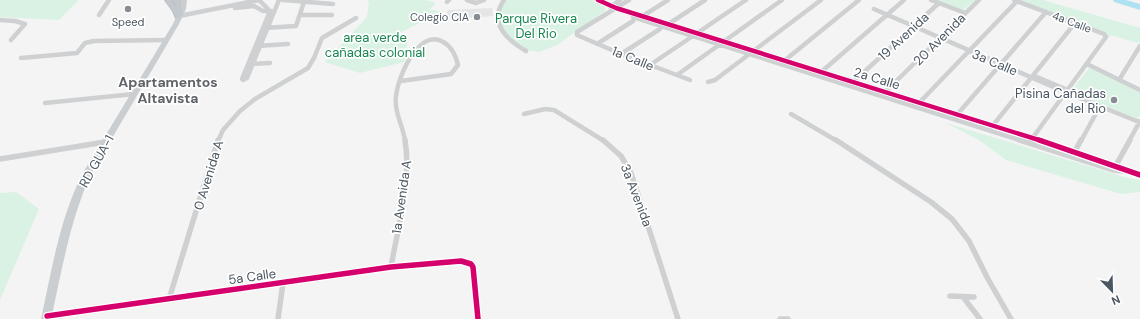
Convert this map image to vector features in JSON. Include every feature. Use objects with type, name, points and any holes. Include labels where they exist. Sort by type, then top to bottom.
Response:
[{"type":"highway","points":[[168,0],[179,16]]},
{"type":"highway","points":[[176,0],[179,16]]},
{"type":"main road","name":"RD GUA-1","points":[[46,317],[67,226],[77,195],[87,172],[166,40],[185,4],[184,0]]},
{"type":"street","points":[[99,15],[109,0]]},
{"type":"street","points":[[179,16],[259,0],[272,11]]},
{"type":"street","points":[[270,63],[250,64],[278,0]]},
{"type":"street","points":[[283,0],[333,4]]},
{"type":"street","points":[[467,0],[476,3],[484,0]]},
{"type":"street","points":[[504,0],[499,7],[500,30],[510,42],[526,51]]},
{"type":"street","points":[[594,0],[610,8],[629,0]]},
{"type":"street","points":[[598,0],[610,8]]},
{"type":"street","points":[[610,8],[620,0]]},
{"type":"street","points":[[640,18],[668,0]]},
{"type":"street","points":[[621,54],[706,0]]},
{"type":"street","points":[[650,65],[746,0]]},
{"type":"street","points":[[677,75],[782,0]]},
{"type":"street","points":[[708,82],[715,80],[752,50],[821,0]]},
{"type":"street","points":[[781,64],[858,0]]},
{"type":"street","points":[[819,74],[904,0]]},
{"type":"street","points":[[931,0],[965,14]]},
{"type":"street","name":"20 Avenida","points":[[883,94],[979,0]]},
{"type":"street","points":[[917,105],[971,50],[1016,0]]},
{"type":"street","name":"4a Calle","points":[[1016,0],[1104,34],[1106,37],[1086,64]]},
{"type":"street","name":"19 Avenida","points":[[851,84],[938,3]]},
{"type":"street","points":[[265,28],[296,26],[303,5]]},
{"type":"street","points":[[230,8],[254,6],[263,11],[272,11]]},
{"type":"street","name":"2a Calle","points":[[610,8],[694,36],[752,50],[785,60],[819,74]]},
{"type":"street","name":"1a Calle","points":[[610,8],[576,34],[621,54],[690,80]]},
{"type":"street","name":"3a Calle","points":[[876,8],[1140,122]]},
{"type":"street","points":[[955,117],[1046,12]]},
{"type":"street","points":[[300,15],[332,15]]},
{"type":"street","name":"0 Avenida A","points":[[169,299],[216,145],[223,130],[240,111],[255,99],[308,68],[314,58],[322,38],[356,18]]},
{"type":"street","points":[[0,20],[15,21],[25,24],[11,40]]},
{"type":"street","points":[[597,44],[633,22]]},
{"type":"street","points":[[991,128],[1075,23]]},
{"type":"street","name":"2a Calle","points":[[664,27],[698,33],[748,54],[819,74],[1140,175]]},
{"type":"street","points":[[22,58],[77,53],[85,44],[94,41],[166,40]]},
{"type":"street","name":"1a Avenida A","points":[[391,267],[407,172],[405,137],[399,123],[396,107],[401,81],[406,67],[416,50],[428,42],[444,41],[448,44],[457,60],[458,65],[452,74],[401,81]]},
{"type":"street","points":[[258,46],[288,44]]},
{"type":"street","points":[[1119,80],[1140,46]]},
{"type":"street","points":[[1030,141],[1086,64],[1140,90]]},
{"type":"street","points":[[45,103],[134,94]]},
{"type":"street","points":[[1074,154],[1100,106]]},
{"type":"street","name":"3a Avenida","points":[[524,114],[551,109],[560,112],[603,139],[617,151],[628,166],[631,174],[678,319]]},
{"type":"street","points":[[791,114],[853,150],[931,202],[952,219],[969,241],[988,279],[1012,319]]},
{"type":"street","points":[[1114,168],[1140,122]]},
{"type":"street","points":[[0,159],[105,142]]},
{"type":"street","name":"5a Calle","points":[[46,317],[391,267],[461,261],[473,266],[478,319]]},
{"type":"street","points":[[278,319],[282,282]]},
{"type":"street","points":[[950,296],[974,297]]},
{"type":"street","points":[[963,297],[980,319]]},
{"type":"street","points":[[780,319],[788,319]]},
{"type":"shaded area","points":[[492,8],[493,16],[444,20],[448,10]]},
{"type":"green space","points":[[0,0],[79,0],[59,20],[0,17]]},
{"type":"green space","name":"area verde cañadas colonial","points":[[367,0],[426,0],[436,3],[429,10],[444,11],[397,34],[408,39],[404,62],[360,73],[325,62],[367,17],[369,2]]},
{"type":"green space","name":"Parque Rivera Del Rio","points":[[504,0],[592,0],[606,7],[605,11],[557,45],[539,52],[520,49],[499,25],[502,2]]},
{"type":"green space","points":[[933,0],[976,0],[962,11]]},
{"type":"green space","points":[[1015,0],[1043,0],[1140,28],[1140,42],[1137,43],[1111,35],[1110,37]]},
{"type":"green space","points":[[1090,67],[1140,90],[1140,115],[1137,119],[1071,91]]},
{"type":"green space","points":[[946,123],[1124,177],[1140,180],[1140,192],[1121,194],[1006,160],[979,140]]},
{"type":"green space","points":[[16,192],[39,209],[0,300],[0,193]]},
{"type":"waterway","points":[[1117,0],[1140,7]]},
{"type":"cycle path","points":[[598,0],[616,8],[1071,150],[1140,175]]},
{"type":"cycle path","points":[[47,316],[391,267],[461,261],[471,264],[473,267],[478,319]]},
{"type":"place","name":"Speed","points":[[128,9]]},
{"type":"place","name":"Colegio CIA","points":[[477,17]]},
{"type":"place","name":"Pisina Cañadas del Rio","points":[[1114,100]]},
{"type":"district","name":"Apartamentos Altavista","points":[[168,90]]}]
